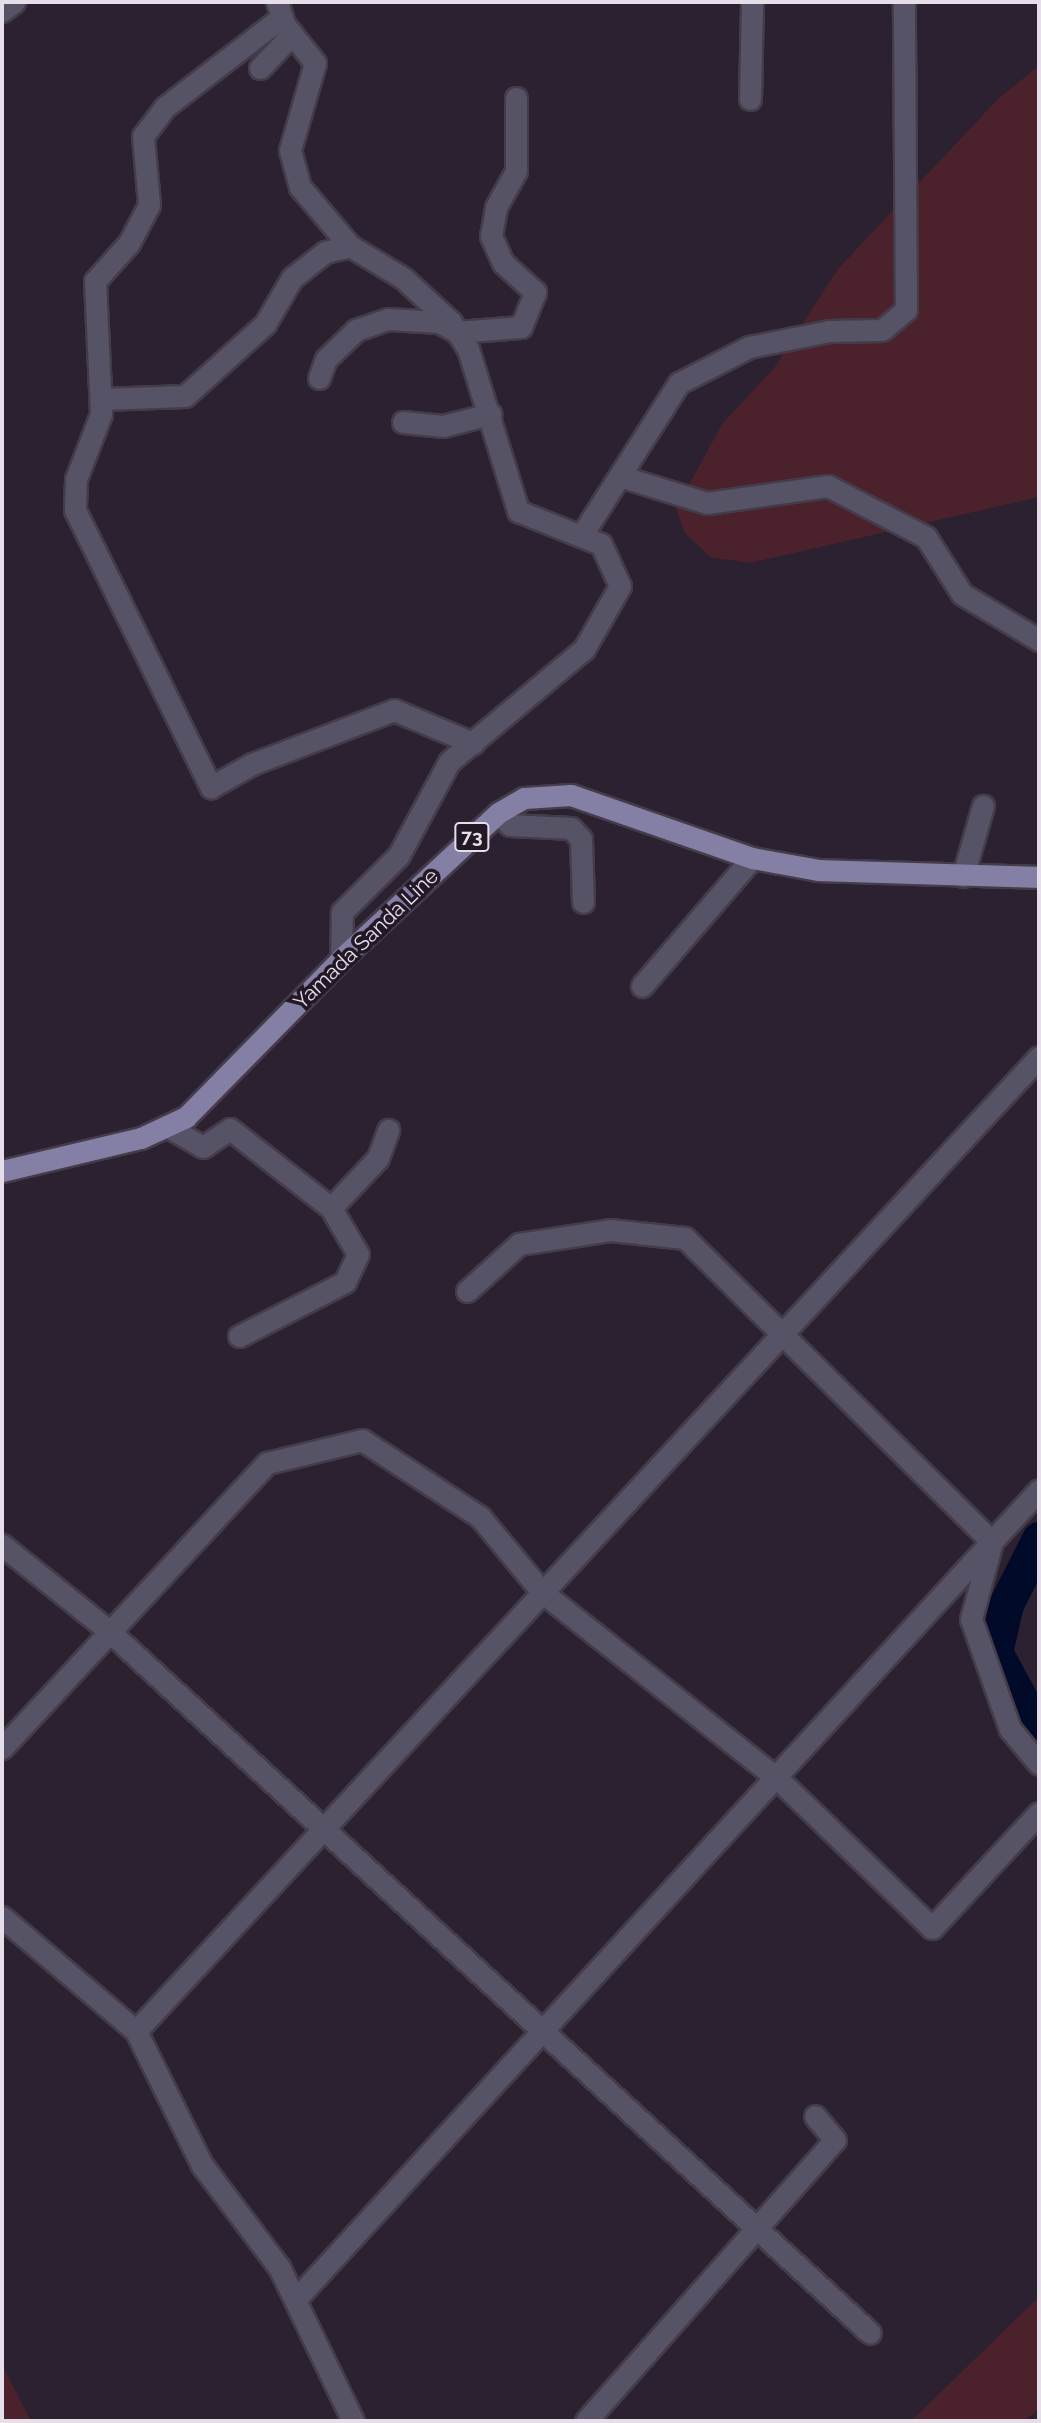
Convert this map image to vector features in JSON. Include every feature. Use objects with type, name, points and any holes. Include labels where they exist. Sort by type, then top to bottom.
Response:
[{"type":"main road","name":"Yamada Sanda Line","points":[[2,1171],[168,1127],[202,1104],[341,959],[498,813],[524,798],[571,795],[751,858],[870,874],[1039,877]]},
{"type":"street","points":[[2,11],[14,2]]},
{"type":"street","points":[[750,99],[752,2]]},
{"type":"street","points":[[583,533],[623,477],[679,383],[748,347],[829,331],[882,330],[906,310],[904,2]]},
{"type":"street","points":[[260,68],[284,17]]},
{"type":"street","points":[[284,17],[315,63],[294,126],[293,162],[315,211],[350,246],[403,278],[457,331],[490,414],[517,511],[547,527],[583,533],[611,558],[620,586],[606,618],[584,649],[473,743],[430,787],[399,855],[342,912],[341,959]]},
{"type":"street","points":[[284,17],[165,107],[143,136],[149,205],[130,243],[95,281],[93,329],[102,399],[76,479],[75,510],[211,787],[252,764],[394,710],[473,743]]},
{"type":"street","points":[[319,378],[326,359],[356,330],[388,319],[439,322],[457,331],[521,327],[535,292],[503,263],[491,236],[496,207],[516,171],[516,98]]},
{"type":"street","points":[[102,399],[185,396],[265,324],[292,278],[326,252],[350,246]]},
{"type":"street","points":[[402,422],[443,426],[490,414]]},
{"type":"street","points":[[623,477],[707,503],[828,486],[926,537],[962,594],[1039,640]]},
{"type":"street","points":[[963,876],[983,807]]},
{"type":"street","points":[[498,813],[510,824],[571,828],[581,839],[583,902]]},
{"type":"street","points":[[642,986],[751,858]]},
{"type":"street","points":[[136,2031],[1039,1057]]},
{"type":"street","points":[[168,1127],[203,1147],[230,1129],[331,1208],[358,1254],[345,1282],[239,1336]]},
{"type":"street","points":[[331,1208],[378,1158],[388,1130]]},
{"type":"street","points":[[467,1291],[519,1244],[610,1230],[685,1238],[780,1337],[992,1542]]},
{"type":"street","points":[[2,1748],[267,1463],[362,1440],[480,1517],[542,1592],[777,1778],[932,1928],[1039,1813]]},
{"type":"street","points":[[295,2300],[1039,1490]]},
{"type":"street","points":[[992,1542],[971,1619],[1010,1729],[1039,1764]]},
{"type":"street","points":[[2,1545],[109,1631],[545,2030],[870,2333]]},
{"type":"street","points":[[2,1917],[136,2031],[202,2165],[279,2267],[353,2421]]},
{"type":"street","points":[[586,2421],[835,2140],[815,2116]]},
{"type":"shaded area","points":[[1039,66],[1039,497],[750,563],[710,557],[685,533],[676,509],[722,424],[774,368],[838,269],[1000,97]]},
{"type":"shaded area","points":[[1039,2297],[1039,2409],[1024,2421],[911,2421]]},
{"type":"shaded area","points":[[2,2365],[31,2421],[2,2421]]},
{"type":"waterway","points":[[1039,1539],[1006,1604],[995,1652],[1039,1733]]}]
